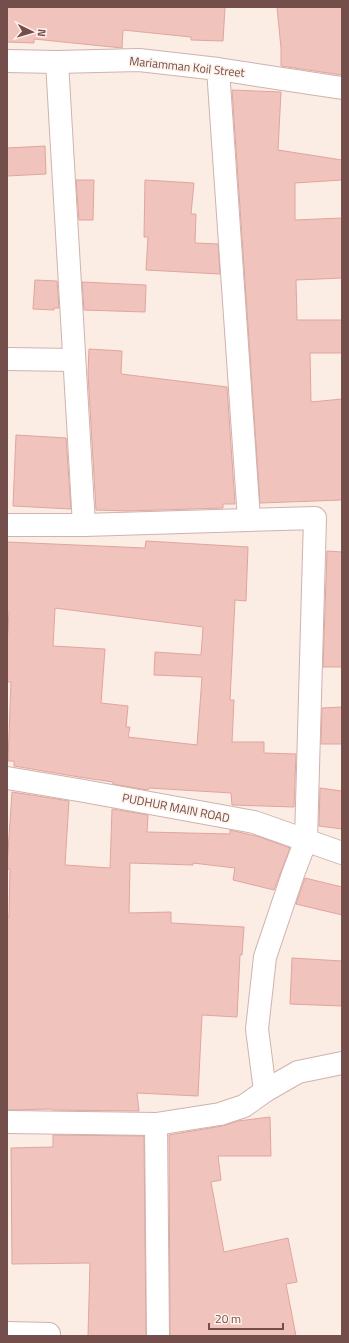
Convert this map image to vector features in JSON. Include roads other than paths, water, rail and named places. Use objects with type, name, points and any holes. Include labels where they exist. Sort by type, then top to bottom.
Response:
[{"type":"street","name":"Mariamman Koil Street","points":[[7,61],[56,62],[139,60],[218,69],[342,88]]},
{"type":"street","points":[[56,62],[84,525]]},
{"type":"street","points":[[218,69],[249,519]]},
{"type":"street","points":[[7,359],[74,360]]},
{"type":"street","points":[[7,525],[84,525],[315,518],[306,840],[265,957],[257,1029],[264,1091]]},
{"type":"street","name":"PUDHUR MAIN ROAD","points":[[7,778],[254,822],[342,852]]},
{"type":"street","points":[[7,1122],[156,1124],[220,1114],[244,1106],[264,1091],[298,1072],[342,1063]]},
{"type":"street","points":[[156,1124],[158,1336]]},
{"type":"street","points":[[7,1333],[49,1334]]}]
